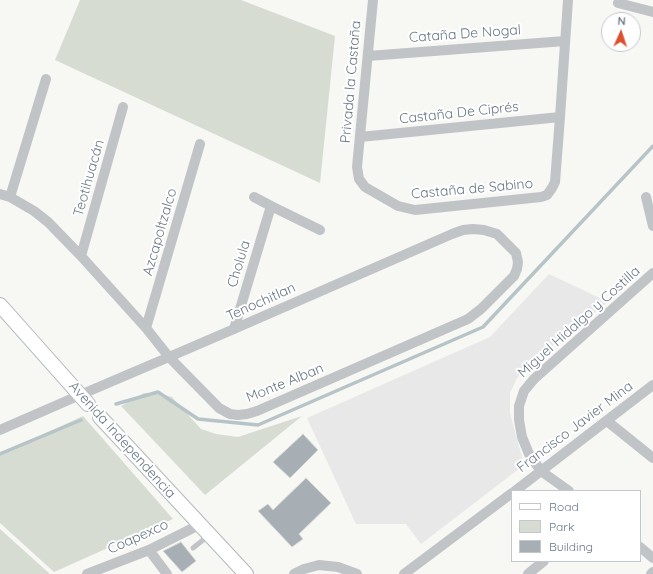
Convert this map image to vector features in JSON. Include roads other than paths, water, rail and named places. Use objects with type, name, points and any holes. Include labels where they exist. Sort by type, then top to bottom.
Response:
[{"type":"street","name":"Privada la Castaña","points":[[357,167],[373,0]]},
{"type":"street","points":[[560,117],[568,0]]},
{"type":"street","points":[[618,3],[653,12]]},
{"type":"street","name":"Cataña De Nogal","points":[[368,56],[565,41]]},
{"type":"street","points":[[5,195],[46,79]]},
{"type":"street","name":"Teotihuacán","points":[[81,256],[123,107]]},
{"type":"street","name":"Castaña De Ciprés","points":[[360,137],[560,117]]},
{"type":"street","name":"Castaña de Sabino","points":[[357,167],[359,179],[365,186],[398,206],[415,210],[541,197],[546,195],[555,182],[560,117]]},
{"type":"street","name":"Azcapoltzalco","points":[[146,328],[200,144]]},
{"type":"street","name":"Monte Alban","points":[[5,195],[34,211],[48,222],[146,328],[169,357],[219,408],[230,414],[238,415],[257,411],[468,319],[481,309],[514,276],[517,269]]},
{"type":"street","points":[[254,197],[320,230]]},
{"type":"street","points":[[646,197],[653,226]]},
{"type":"street","name":"Cholula","points":[[234,329],[271,206]]},
{"type":"street","name":"Tenochitlan","points":[[0,430],[84,399],[169,357],[463,230],[484,230],[497,234],[516,253],[518,262],[517,269]]},
{"type":"street","name":"Miguel Hidalgo y Costilla","points":[[568,490],[541,471],[529,454],[522,437],[520,426],[519,406],[524,391],[534,379],[653,273]]},
{"type":"street","name":"Avenida Independencia","points":[[0,305],[100,418],[246,574]]},
{"type":"street","name":"Francisco Javier Mina","points":[[516,490],[653,385]]},
{"type":"street","points":[[607,421],[653,458]]},
{"type":"street","name":"Francisco Javier Mina","points":[[404,574],[511,494]]},
{"type":"street","name":"Coapexco","points":[[87,574],[204,530]]},
{"type":"street","points":[[641,548],[653,558]]},
{"type":"street","points":[[149,550],[167,574]]},
{"type":"street","points":[[528,574],[543,562]]},
{"type":"street","points":[[294,574],[304,569],[319,566],[338,566],[357,574]]},
{"type":"lane","points":[[193,548],[204,530]]},
{"type":"waterway","points":[[116,404],[158,392],[198,419],[258,425],[483,327],[653,146]]},
{"type":"waterway","points":[[0,454],[81,420]]}]
